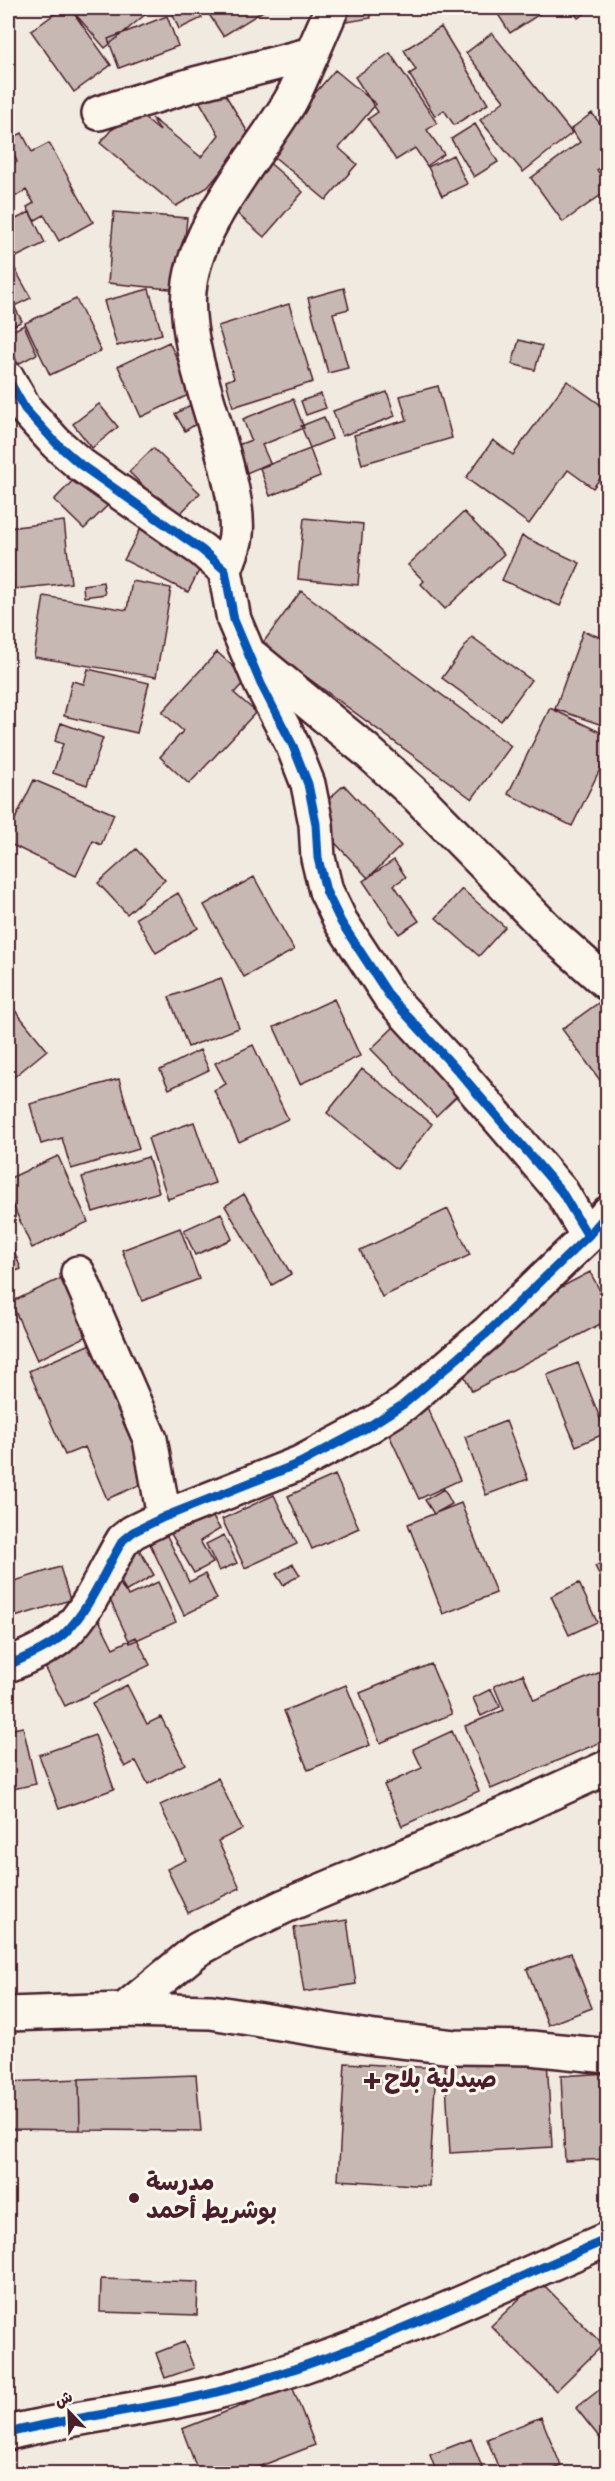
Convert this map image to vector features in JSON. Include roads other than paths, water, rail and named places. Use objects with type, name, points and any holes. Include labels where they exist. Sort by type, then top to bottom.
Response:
[{"type":"street","points":[[8,1665],[63,1635],[80,1615],[123,1540],[133,1532],[164,1517],[300,1463],[366,1428],[404,1404],[488,1332],[598,1225],[561,1191],[458,1071],[390,997],[341,922],[326,891],[318,858],[316,824],[308,784],[293,746],[234,620],[225,570],[235,542],[236,515],[232,489],[195,354],[187,315],[190,278],[194,258],[214,218],[292,98],[332,8]]},
{"type":"street","points":[[99,113],[312,54]]},
{"type":"street","points":[[8,379],[26,409],[56,443],[81,465],[202,550],[225,570]]},
{"type":"street","points":[[247,652],[366,750],[417,796],[554,936],[608,984]]},
{"type":"street","points":[[78,1273],[150,1439],[164,1517]]},
{"type":"street","points":[[124,2010],[197,1950],[226,1934],[285,1906],[507,1813],[608,1767]]},
{"type":"street","points":[[8,2014],[124,2010],[211,2012],[375,2038],[454,2047],[531,2048],[608,2056]]},
{"type":"street","points":[[8,2433],[212,2394],[320,2361],[440,2313],[608,2239]]},
{"type":"place","name":"صيدلية بلاح","points":[[372,2081]]},
{"type":"place","name":"مدرسة بوشريط أحمد","points":[[134,2198]]}]
